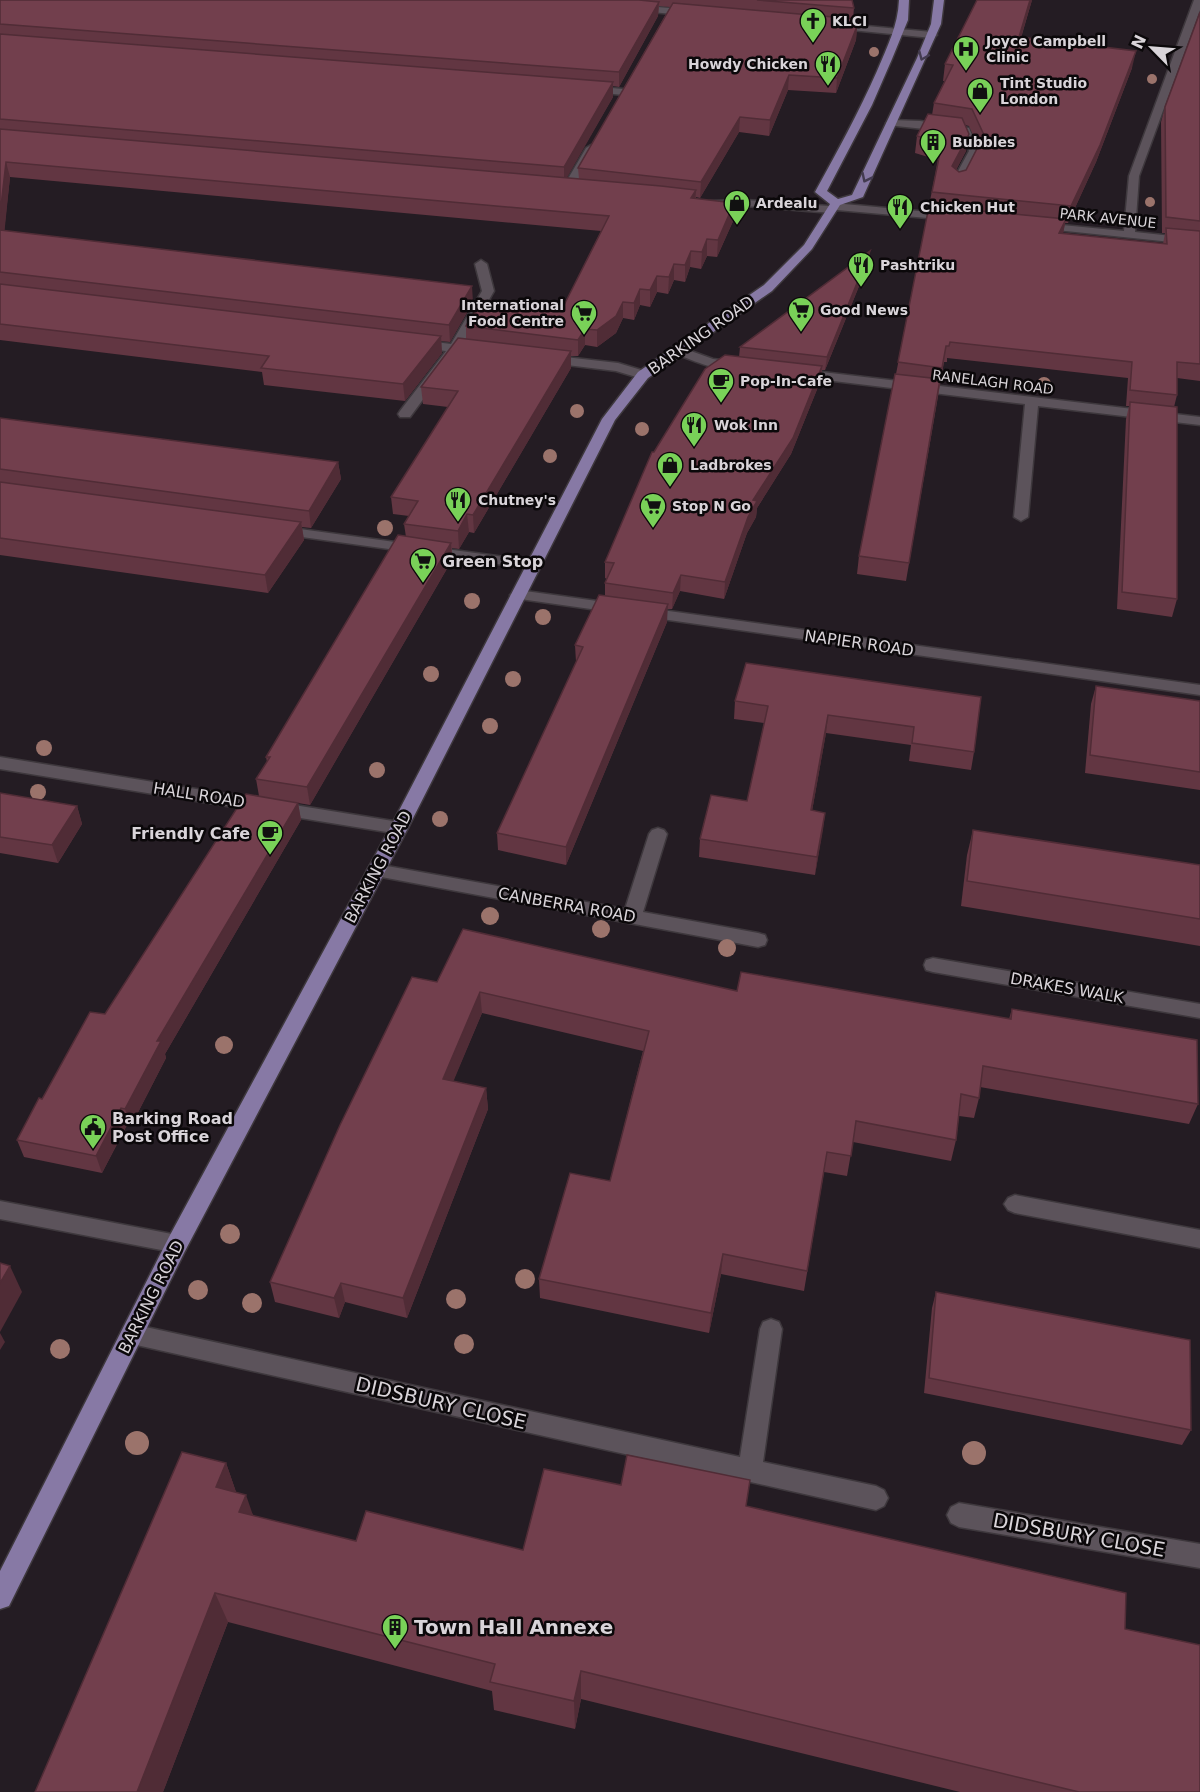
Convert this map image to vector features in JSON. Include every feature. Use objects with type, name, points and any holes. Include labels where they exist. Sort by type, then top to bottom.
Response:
[{"type":"main road","points":[[834,206],[821,192],[867,105],[903,20],[904,0]]},
{"type":"main road","name":"BARKING ROAD","points":[[0,1597],[177,1244],[399,828],[609,419],[643,375],[768,288],[808,247],[834,206],[857,196],[932,35],[939,0]]},
{"type":"street","points":[[1129,235],[1134,176],[1198,0]]},
{"type":"street","points":[[622,7],[701,14]]},
{"type":"street","points":[[662,23],[669,11]]},
{"type":"street","points":[[823,25],[932,35]]},
{"type":"street","points":[[582,89],[623,92]]},
{"type":"street","points":[[891,123],[965,130],[974,151],[957,184]]},
{"type":"street","points":[[568,189],[597,138]]},
{"type":"street","points":[[702,200],[834,206],[959,218]]},
{"type":"street","name":"PARK AVENUE","points":[[1028,225],[1200,242]]},
{"type":"street","points":[[405,414],[456,348],[488,291],[481,264]]},
{"type":"street","points":[[410,343],[490,352]]},
{"type":"street","points":[[677,350],[711,363],[747,367]]},
{"type":"street","points":[[536,357],[618,367],[643,375]]},
{"type":"street","name":"RANELAGH ROAD","points":[[781,371],[1200,421]]},
{"type":"street","points":[[1022,517],[1032,402]]},
{"type":"street","points":[[267,528],[533,565]]},
{"type":"street","name":"NAPIER ROAD","points":[[518,596],[1200,690]]},
{"type":"street","name":"HALL ROAD","points":[[0,763],[399,828]]},
{"type":"street","points":[[632,917],[658,834]]},
{"type":"street","name":"CANBERRA ROAD","points":[[376,870],[758,940]]},
{"type":"street","name":"DRAKES WALK","points":[[933,965],[1200,1011]]},
{"type":"street","points":[[1015,1204],[1200,1239]]},
{"type":"street","points":[[0,1210],[177,1244]]},
{"type":"street","points":[[750,1472],[771,1329]]},
{"type":"street","name":"DIDSBURY CLOSE","points":[[132,1334],[876,1498]]},
{"type":"street","name":"DIDSBURY CLOSE","points":[[959,1515],[1200,1556]]},
{"type":"building","points":[[0,0],[639,0],[659,2],[619,72],[0,24]]},
{"type":"building","points":[[757,0],[852,0],[854,8]]},
{"type":"building","points":[[977,0],[1030,0],[1019,37],[1136,51],[1100,145],[1071,206],[932,192],[942,143],[917,136],[928,114],[962,118],[969,134],[952,166],[959,172],[966,170],[984,135],[972,109],[934,103],[953,65],[945,64]]},
{"type":"building","points":[[673,3],[856,19],[857,26],[837,78],[789,75],[770,120],[740,117],[701,182],[578,168]]},
{"type":"building","points":[[1200,12],[1200,221],[1166,217],[1165,107]]},
{"type":"building","points":[[0,34],[613,82],[564,167],[0,119]]},
{"type":"building","points":[[0,129],[661,186],[696,190],[691,198],[734,203],[718,240],[707,239],[702,252],[691,251],[685,265],[674,264],[669,277],[657,276],[650,290],[640,289],[634,303],[623,302],[616,316],[597,330],[585,329],[578,340],[466,326],[481,300],[562,309],[609,216],[6,162],[0,215]]},
{"type":"building","points":[[929,206],[1066,219],[1059,233],[1167,244],[1166,228],[1200,231],[1200,364],[1177,362],[1177,395],[1130,390],[1132,362],[950,342],[949,346],[946,346],[942,368],[898,362]]},
{"type":"building","points":[[0,230],[472,286],[449,325],[0,272]]},
{"type":"building","points":[[870,251],[827,357],[740,347]]},
{"type":"building","points":[[0,284],[441,336],[403,384],[261,368],[269,356],[0,324]]},
{"type":"building","points":[[458,338],[571,351],[473,515],[467,514],[458,531],[404,524],[418,501],[391,497],[458,391],[421,387]]},
{"type":"building","points":[[725,355],[822,366],[793,438],[753,500],[757,501],[748,517],[725,582],[681,575],[673,593],[605,583],[614,563],[605,562],[652,452],[705,369]]},
{"type":"building","points":[[895,374],[940,379],[909,563],[859,556]]},
{"type":"building","points":[[1130,402],[1177,407],[1177,599],[1122,592]]},
{"type":"building","points":[[0,418],[338,462],[309,511],[0,469]]},
{"type":"building","points":[[0,482],[301,522],[265,575],[0,538]]},
{"type":"building","points":[[398,535],[451,543],[307,787],[256,779],[270,757],[266,757]]},
{"type":"building","points":[[599,595],[668,604],[566,847],[497,833],[583,647],[575,645]]},
{"type":"building","points":[[746,663],[981,697],[974,752],[912,743],[914,727],[828,715],[811,810],[825,813],[817,857],[700,839],[711,795],[747,801],[768,706],[735,701]]},
{"type":"building","points":[[1096,686],[1200,701],[1200,772],[1090,755]]},
{"type":"building","points":[[0,793],[77,806],[52,845],[0,837]]},
{"type":"building","points":[[246,794],[298,803],[157,1041],[161,1041],[125,1109],[121,1108],[96,1156],[17,1140],[90,1012],[105,1014]]},
{"type":"building","points":[[973,830],[1200,865],[1200,919],[967,881]]},
{"type":"building","points":[[463,929],[737,991],[741,972],[1011,1019],[1012,1009],[1197,1040],[1198,1104],[983,1066],[979,1098],[961,1094],[956,1140],[856,1121],[851,1156],[827,1152],[807,1271],[723,1254],[711,1313],[539,1279],[570,1173],[610,1181],[649,1031],[480,992],[443,1079],[486,1088],[403,1298],[341,1283],[334,1298],[270,1282],[340,1125],[412,977],[437,982]]},
{"type":"building","points":[[0,1263],[10,1266],[0,1283]]},
{"type":"building","points":[[936,1292],[1190,1340],[1191,1430],[929,1378]]},
{"type":"building","points":[[182,1452],[226,1463],[216,1487],[246,1495],[239,1512],[356,1541],[366,1511],[523,1550],[544,1469],[621,1485],[627,1455],[750,1480],[746,1506],[1126,1593],[1125,1629],[1200,1645],[1200,1792],[1079,1792],[581,1671],[574,1701],[490,1682],[495,1664],[215,1593],[137,1792],[35,1792]]},
{"type":"place","name":"KLCI","points":[[813,44]]},
{"type":"place","name":"Joyce Campbell Clinic","points":[[966,72]]},
{"type":"place","name":"Howdy Chicken","points":[[828,87]]},
{"type":"place","name":"Tint Studio London","points":[[980,114]]},
{"type":"place","name":"Bubbles","points":[[933,165]]},
{"type":"place","name":"Ardealu","points":[[737,226]]},
{"type":"place","name":"Chicken Hut","points":[[900,230]]},
{"type":"place","name":"Pashtriku","points":[[861,288]]},
{"type":"place","name":"Good News","points":[[801,333]]},
{"type":"place","name":"International Food Centre","points":[[584,336]]},
{"type":"place","name":"Pop-In-Cafe","points":[[721,404]]},
{"type":"place","name":"Wok Inn","points":[[694,448]]},
{"type":"place","name":"Ladbrokes","points":[[670,488]]},
{"type":"place","name":"Chutney's","points":[[458,523]]},
{"type":"place","name":"Stop N Go","points":[[653,529]]},
{"type":"place","name":"Green Stop","points":[[423,584]]},
{"type":"place","name":"Friendly Cafe","points":[[270,856]]},
{"type":"place","name":"Barking Road Post Office","points":[[93,1150]]},
{"type":"place","name":"Town Hall Annexe","points":[[395,1650]]}]
